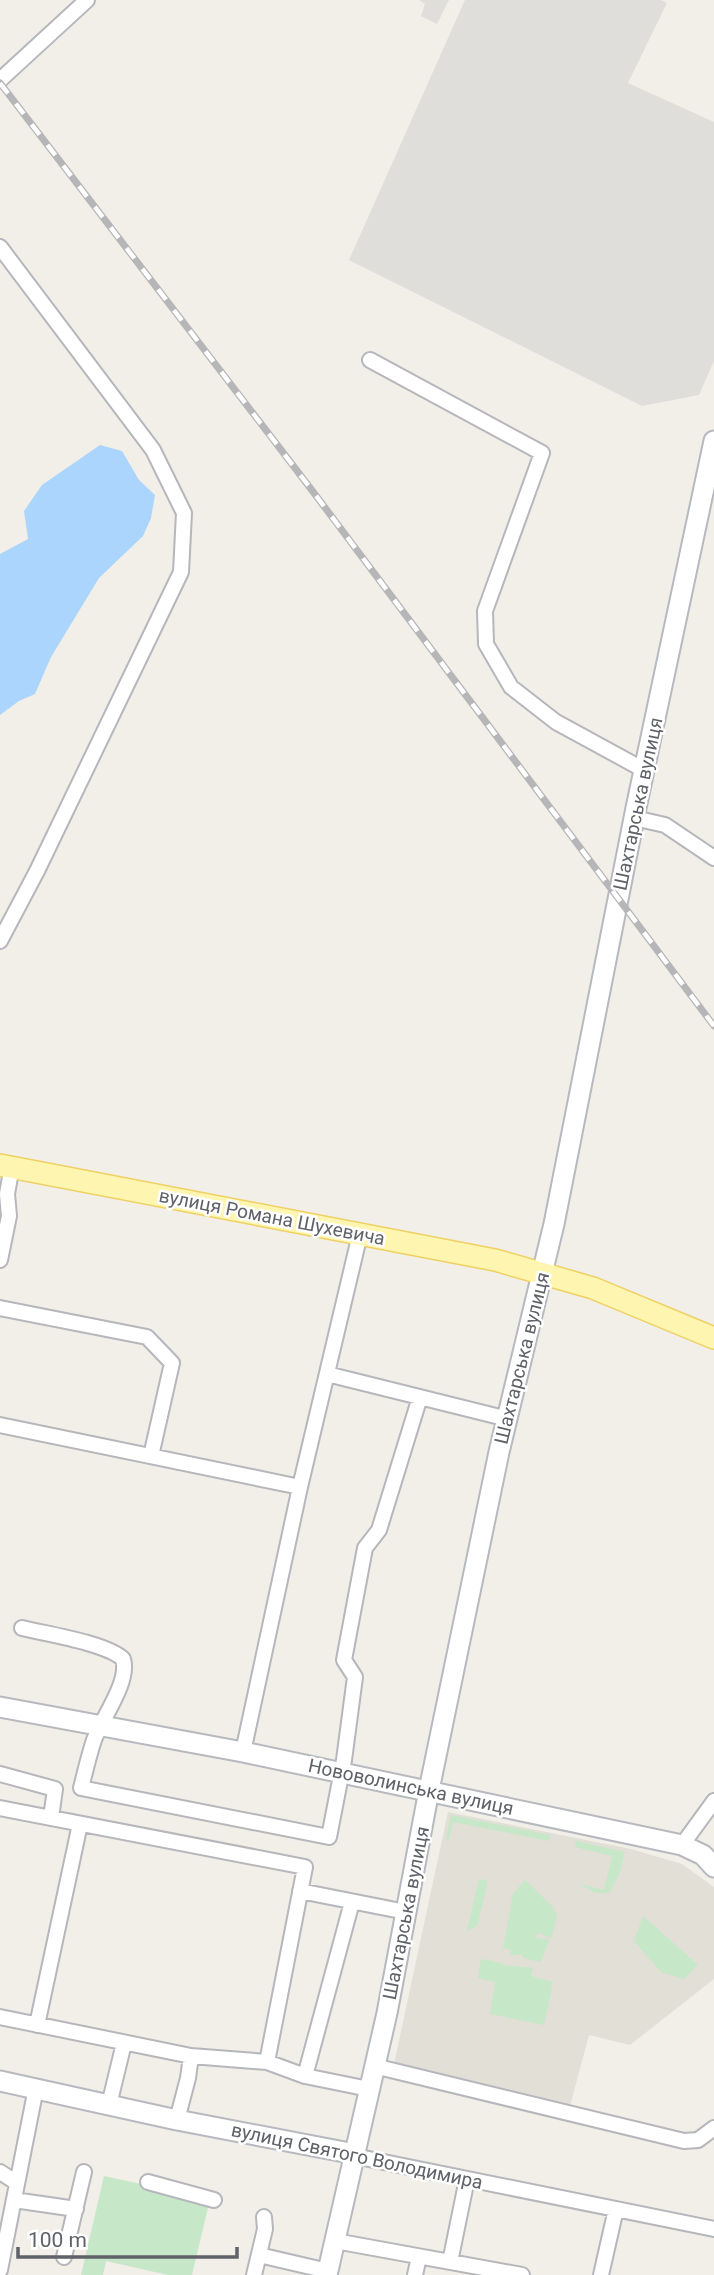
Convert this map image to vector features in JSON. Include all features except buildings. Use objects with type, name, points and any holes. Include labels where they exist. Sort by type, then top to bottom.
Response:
[{"type":"main road","name":"вулиця Романа Шухевича","points":[[4,1166],[495,1260],[593,1288],[714,1338]]},
{"type":"street","points":[[0,80],[87,0]]},
{"type":"street","points":[[0,247],[153,450],[184,513],[181,572],[37,871],[0,941]]},
{"type":"street","points":[[370,360],[542,453],[485,611],[486,644],[511,687],[556,722],[644,770]]},
{"type":"street","name":"Шахтарська вулиця","points":[[328,2273],[374,2066],[497,1462],[544,1272],[634,818],[714,441]]},
{"type":"street","points":[[634,818],[666,825],[714,858]]},
{"type":"street","points":[[0,1260],[9,1216],[7,1194],[10,1177],[4,1166]]},
{"type":"street","points":[[243,1752],[300,1487],[360,1234]]},
{"type":"street","points":[[0,1308],[147,1337],[172,1363],[151,1456]]},
{"type":"street","points":[[327,1374],[508,1419]]},
{"type":"street","points":[[22,1628],[93,1646],[118,1654],[122,1658],[124,1672],[109,1712],[100,1726],[81,1788],[329,1837],[355,1677],[344,1660],[365,1548],[379,1530],[420,1397]]},
{"type":"street","points":[[0,1425],[300,1487]]},
{"type":"street","name":"Нововолинська вулиця","points":[[0,1707],[243,1752],[682,1845],[703,1855],[714,1867]]},
{"type":"street","points":[[0,1774],[55,1789],[51,1818]]},
{"type":"street","points":[[682,1845],[714,1801]]},
{"type":"street","points":[[0,1808],[305,1867],[267,2062]]},
{"type":"street","points":[[37,2025],[80,1824]]},
{"type":"street","points":[[300,1891],[406,1912]]},
{"type":"street","points":[[305,2076],[352,1902]]},
{"type":"street","points":[[0,2017],[191,2056],[267,2062],[305,2076],[369,2089]]},
{"type":"street","points":[[109,2105],[124,2043]]},
{"type":"street","points":[[177,2120],[191,2056]]},
{"type":"street","points":[[374,2066],[684,2141],[698,2140],[714,2129]]},
{"type":"street","name":"вулиця Святого Володимира","points":[[0,2081],[177,2120],[714,2228]]},
{"type":"street","points":[[0,2270],[36,2088]]},
{"type":"street","points":[[0,2172],[17,2183]]},
{"type":"street","points":[[64,2257],[84,2172]]},
{"type":"street","points":[[450,2262],[467,2179]]},
{"type":"street","points":[[148,2182],[214,2200]]},
{"type":"street","points":[[14,2200],[76,2209]]},
{"type":"street","points":[[601,2275],[616,2210]]},
{"type":"street","points":[[254,2275],[265,2229],[264,2217]]},
{"type":"street","points":[[335,2241],[522,2275]]},
{"type":"street","points":[[259,2255],[328,2273]]},
{"type":"street","points":[[415,2275],[419,2257]]},
{"type":"shaded area","points":[[419,0],[449,0],[437,24],[421,16],[425,4]]},
{"type":"shaded area","points":[[465,0],[661,0],[667,3],[628,83],[714,122],[714,361],[699,395],[642,406],[349,260]]},
{"type":"shaded area","points":[[448,1812],[631,1849],[682,1864],[714,1887],[714,1979],[630,2045],[589,2035],[570,2106],[394,2064]]},
{"type":"green space","points":[[451,1815],[550,1835],[549,1841],[453,1822],[448,1842],[446,1838]]},
{"type":"green space","points":[[576,1841],[625,1852],[619,1875],[609,1893],[595,1893],[580,1884],[604,1890],[612,1856],[575,1847]]},
{"type":"green space","points":[[479,1879],[488,1881],[477,1926],[467,1931]]},
{"type":"green space","points":[[525,1880],[553,1907],[557,1916],[551,1939],[540,1933],[535,1935],[537,1938],[549,1940],[541,1962],[523,1958],[522,1955],[510,1955],[511,1950],[503,1948],[513,1894]]},
{"type":"green space","points":[[643,1916],[698,1965],[684,1979],[661,1972],[634,1941]]},
{"type":"green space","points":[[481,1959],[503,1965],[533,1968],[531,1976],[553,1982],[544,2025],[490,2014],[495,1982],[478,1978]]},
{"type":"green space","points":[[104,2176],[210,2199],[192,2275],[168,2275],[106,2261],[103,2275],[81,2275]]},
{"type":"water","points":[[100,445],[122,451],[139,480],[155,495],[151,518],[143,536],[99,578],[51,657],[35,694],[19,701],[0,715],[0,554],[28,539],[24,511],[42,485]]},
{"type":"railway","points":[[0,83],[311,489],[714,1026]]}]
